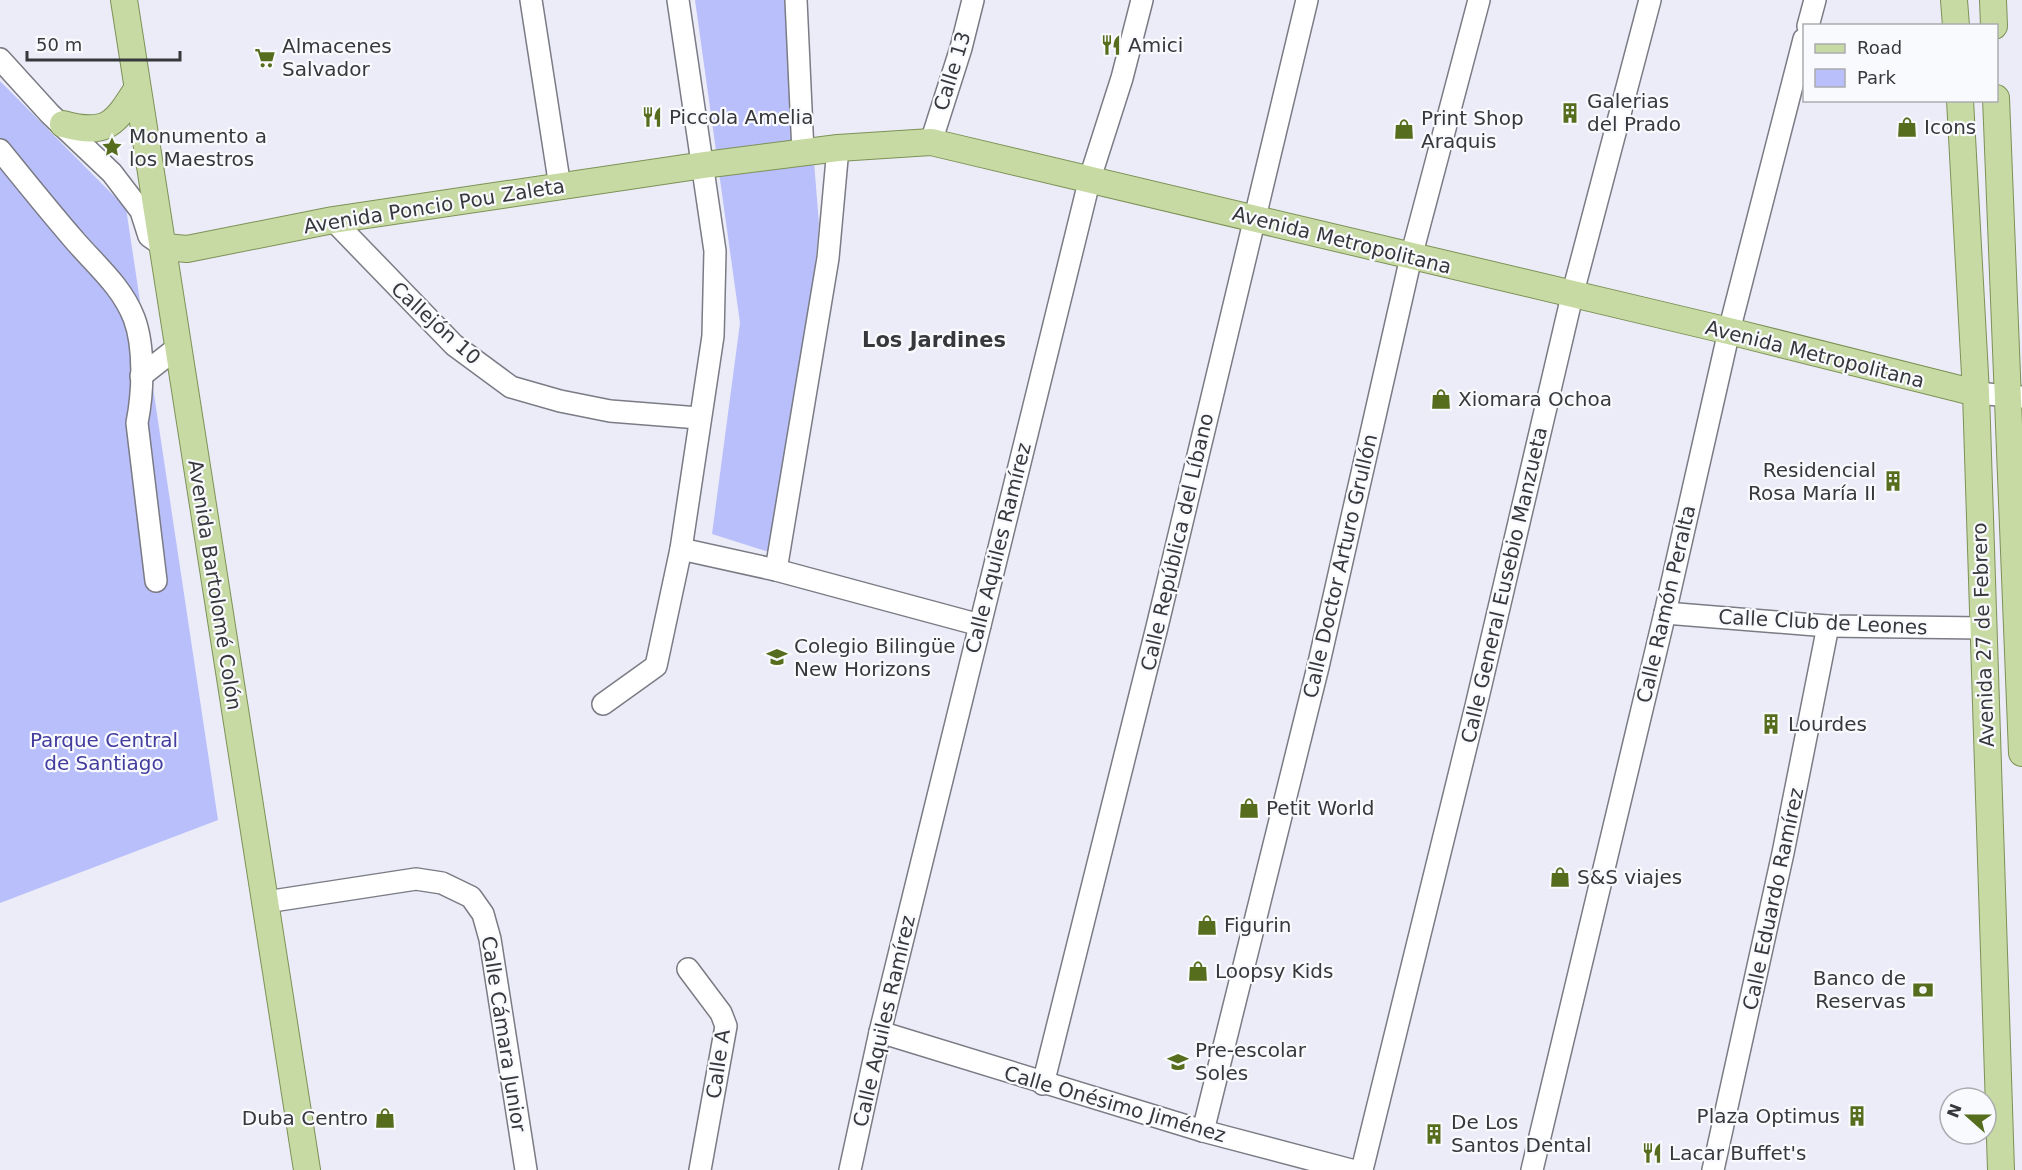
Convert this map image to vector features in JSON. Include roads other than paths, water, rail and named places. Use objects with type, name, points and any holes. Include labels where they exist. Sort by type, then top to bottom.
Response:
[{"type":"main road","name":"Avenida Bartolomé Colón","points":[[124,0],[165,247],[178,347],[307,1170]]},
{"type":"main road","points":[[1954,0],[1956,24]]},
{"type":"main road","points":[[1993,0],[1994,24]]},
{"type":"main road","points":[[63,124],[97,130],[113,123],[137,89]]},
{"type":"main road","name":"Avenida 27 de Febrero","points":[[1960,102],[1976,393],[2001,1170]]},
{"type":"main road","name":"Avenida 27 de Febrero","points":[[1996,102],[2016,397],[2022,753]]},
{"type":"main road","name":"Avenida Metropolitana","points":[[704,165],[838,148],[931,142],[1090,178],[1572,296],[1729,331],[1976,393]]},
{"type":"main road","name":"Avenida Poncio Pou Zaleta","points":[[165,247],[187,249],[333,220],[704,165]]},
{"type":"street","points":[[531,0],[560,187]]},
{"type":"street","points":[[603,704],[656,666],[681,549],[713,336],[715,261],[704,165],[678,0]]},
{"type":"street","points":[[796,0],[803,152]]},
{"type":"street","name":"Calle 13","points":[[931,142],[961,48],[973,0]]},
{"type":"street","name":"Calle Aquiles Ramírez","points":[[850,1170],[880,1032],[1090,178],[1122,78],[1142,0]]},
{"type":"street","name":"Calle República del Líbano","points":[[1043,1084],[1160,615],[1307,0]]},
{"type":"street","name":"Calle Doctor Arturo Grullón","points":[[1203,1131],[1318,667],[1411,257],[1479,0]]},
{"type":"street","name":"Calle General Eusebio Manzueta","points":[[1362,1170],[1476,706],[1572,296],[1650,0]]},
{"type":"street","points":[[1809,24],[1815,0]]},
{"type":"street","name":"Calle Ramón Peralta","points":[[1532,1170],[1665,613],[1729,331],[1803,43]]},
{"type":"street","points":[[0,59],[126,191],[141,211],[149,236],[165,247]]},
{"type":"street","points":[[776,570],[828,258],[838,148]]},
{"type":"street","points":[[0,150],[116,285],[134,319],[142,399],[137,423],[156,581]]},
{"type":"street","name":"Callejón 10","points":[[333,220],[454,345],[511,387],[561,401],[610,411],[699,418]]},
{"type":"street","points":[[141,376],[178,347]]},
{"type":"street","points":[[1976,393],[2016,397]]},
{"type":"street","points":[[681,549],[776,570],[980,625]]},
{"type":"street","name":"Calle Club de Leones","points":[[1665,613],[1828,626],[1982,628]]},
{"type":"street","name":"Calle Eduardo Ramírez","points":[[1713,1170],[1781,864],[1828,626]]},
{"type":"street","name":"Calle Cámara Junior","points":[[266,902],[416,879],[442,883],[471,897],[483,914],[490,939],[526,1170]]},
{"type":"street","name":"Calle A","points":[[688,969],[721,1013],[726,1026],[700,1170]]},
{"type":"street","name":"Calle Onésimo Jiménez","points":[[880,1032],[1043,1084],[1203,1131],[1351,1170]]},
{"type":"place","name":"Amici","points":[[1111,45]]},
{"type":"place","name":"Almacenes Salvador","points":[[265,58]]},
{"type":"place","name":"Galerias del Prado","points":[[1570,113]]},
{"type":"place","name":"Piccola Amelia","points":[[652,117]]},
{"type":"place","name":"Icons","points":[[1907,127]]},
{"type":"place","name":"Print Shop Araquis","points":[[1404,129]]},
{"type":"place","name":"Monumento a los Maestros","points":[[112,147]]},
{"type":"place","name":"Xiomara Ochoa","points":[[1441,399]]},
{"type":"place","name":"Residencial Rosa María II","points":[[1893,481]]},
{"type":"place","name":"Colegio Bilingüe New Horizons","points":[[777,657]]},
{"type":"place","name":"Lourdes","points":[[1771,724]]},
{"type":"place","name":"Petit World","points":[[1249,808]]},
{"type":"place","name":"S&S viajes","points":[[1560,877]]},
{"type":"place","name":"Figurin","points":[[1207,925]]},
{"type":"place","name":"Loopsy Kids","points":[[1198,971]]},
{"type":"place","name":"Banco de Reservas","points":[[1923,990]]},
{"type":"place","name":"Pre-escolar Soles","points":[[1178,1062]]},
{"type":"place","name":"Plaza Optimus","points":[[1857,1116]]},
{"type":"place","name":"Duba Centro","points":[[385,1118]]},
{"type":"place","name":"De Los Santos Dental","points":[[1434,1134]]},
{"type":"place","name":"Lacar Buffet's","points":[[1652,1153]]},
{"type":"district","name":"Los Jardines","points":[[934,340]]},
{"type":"park label","name":"Parque Central de Santiago","points":[[104,752]]}]
